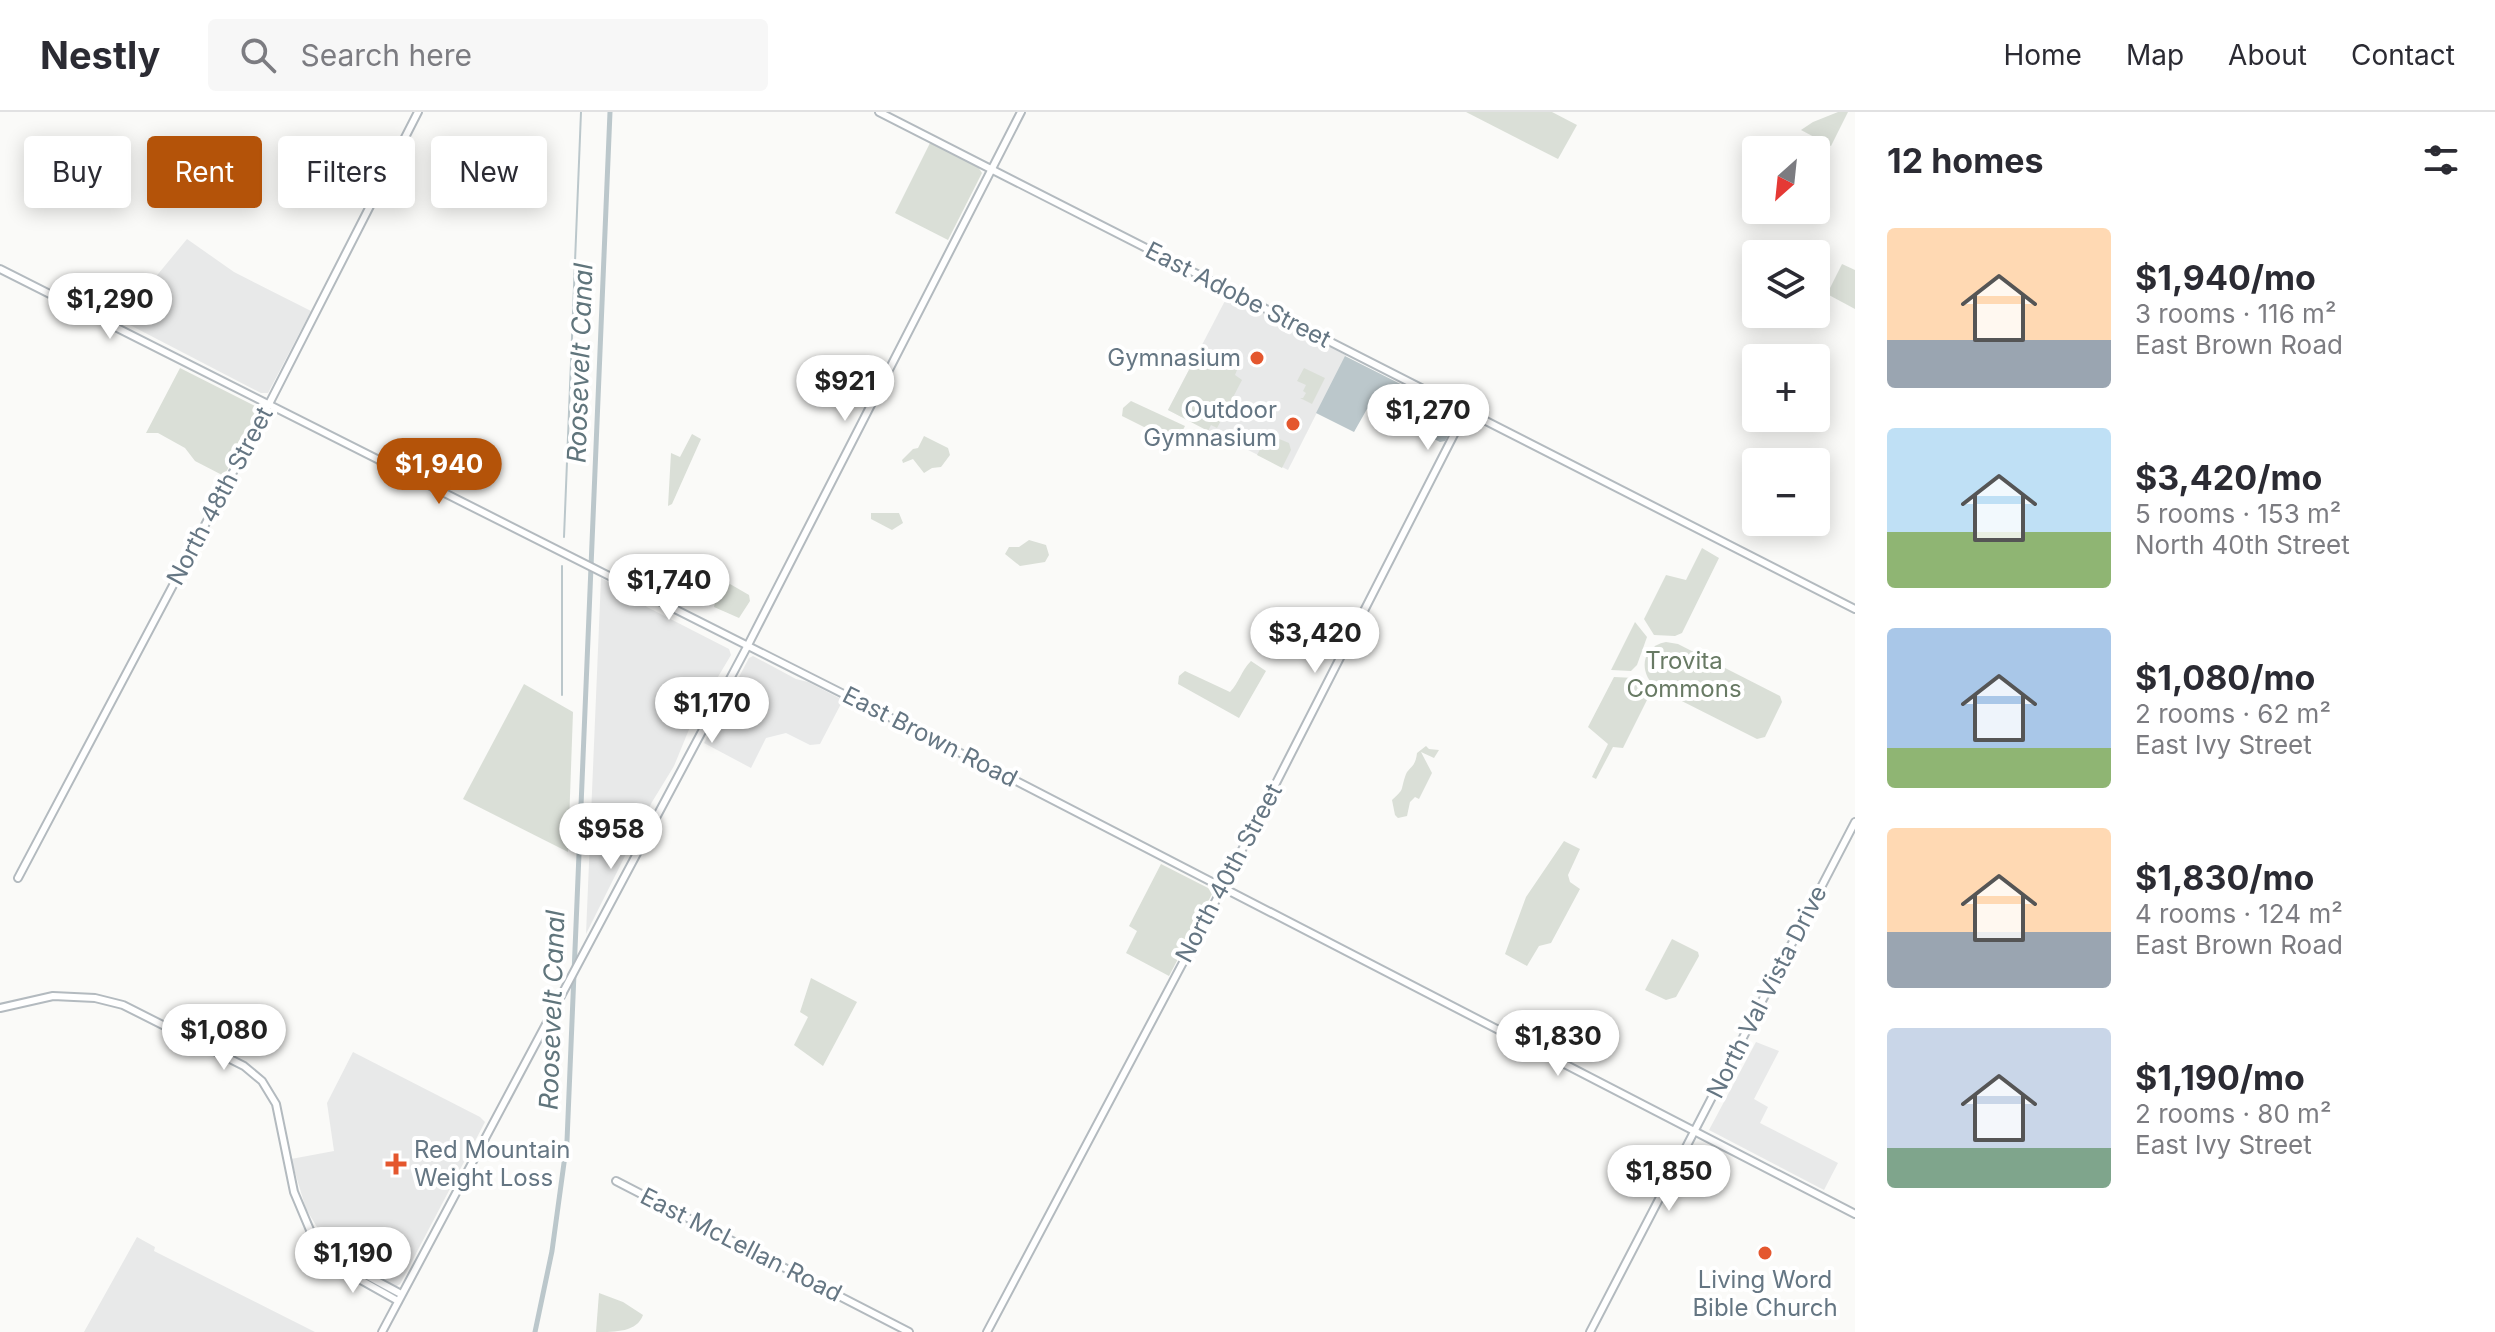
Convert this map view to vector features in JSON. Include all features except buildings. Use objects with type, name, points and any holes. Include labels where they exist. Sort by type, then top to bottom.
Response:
[{"type":"main road","name":"North 48th Street","points":[[18,878],[269,404],[418,112]]},
{"type":"main road","name":"East Adobe Street","points":[[879,112],[1855,609]]},
{"type":"main road","points":[[382,1332],[748,645],[1021,112]]},
{"type":"main road","name":"East Brown Road","points":[[0,269],[591,565],[1855,1214]]},
{"type":"main road","name":"North 40th Street","points":[[987,1332],[1223,887],[1466,411]]},
{"type":"main road","name":"North Val Vista Drive","points":[[1590,1332],[1855,822]]},
{"type":"main road","points":[[2,1008],[53,996],[82,996],[108,1001],[147,1015],[254,1073],[276,1104],[294,1192],[301,1214],[314,1236],[336,1259],[400,1298]]},
{"type":"main road","name":"East McLellan Road","points":[[616,1181],[909,1332]]},
{"type":"shaded area","points":[[187,239],[234,272],[311,311],[268,393],[261,393],[128,324],[149,285]]},
{"type":"shaded area","points":[[1228,295],[1346,355],[1288,470],[1168,410]]},
{"type":"shaded area","points":[[1345,356],[1456,412],[1457,418],[1445,441],[1440,442],[1375,410],[1367,409],[1354,432],[1316,413]]},
{"type":"shaded area","points":[[601,578],[630,593],[647,607],[729,649],[731,655],[706,697],[702,711],[690,727],[674,766],[652,802],[586,934]]},
{"type":"shaded area","points":[[753,656],[843,700],[820,744],[810,745],[786,733],[766,738],[751,768],[704,743],[749,658]]},
{"type":"shaded area","points":[[1756,1042],[1779,1051],[1754,1099],[1768,1107],[1760,1123],[1838,1163],[1824,1190],[1709,1130]]},
{"type":"shaded area","points":[[353,1052],[485,1122],[400,1284],[395,1287],[350,1263],[322,1235],[306,1209],[291,1159],[334,1151],[327,1103]]},
{"type":"shaded area","points":[[137,1237],[155,1247],[154,1251],[315,1332],[84,1332]]},
{"type":"green space","points":[[1466,112],[1552,112],[1577,125],[1558,159]]},
{"type":"green space","points":[[1838,112],[1848,112],[1831,146],[1830,136],[1812,136],[1801,130]]},
{"type":"green space","points":[[930,143],[978,167],[982,173],[948,240],[895,213]]},
{"type":"green space","points":[[1842,264],[1855,270],[1855,309],[1830,296],[1830,288]]},
{"type":"green space","points":[[1201,347],[1230,362],[1237,370],[1235,375],[1242,380],[1217,428],[1211,425],[1208,431],[1168,410]]},
{"type":"green space","points":[[180,368],[257,407],[258,412],[224,476],[195,461],[185,448],[158,433],[146,433]]},
{"type":"green space","points":[[1304,368],[1325,378],[1312,404],[1300,398],[1306,393],[1303,391],[1306,385],[1297,381]]},
{"type":"green space","points":[[1131,401],[1185,426],[1176,443],[1122,416],[1123,408]]},
{"type":"green space","points":[[1260,431],[1289,443],[1291,450],[1282,468],[1257,455],[1266,438],[1259,434]]},
{"type":"green space","points":[[692,434],[701,439],[672,504],[668,506],[671,453],[680,457]]},
{"type":"green space","points":[[924,436],[948,448],[950,455],[941,467],[924,473],[913,459],[903,463],[902,460],[918,448]]},
{"type":"green space","points":[[871,513],[899,513],[903,523],[892,530],[871,519]]},
{"type":"green space","points":[[1029,540],[1046,545],[1049,555],[1045,562],[1020,566],[1005,554],[1009,547],[1019,547]]},
{"type":"green space","points":[[1702,548],[1719,558],[1682,633],[1675,636],[1654,635],[1644,619],[1666,575],[1686,580]]},
{"type":"green space","points":[[730,584],[749,595],[750,601],[739,618],[714,607],[718,589]]},
{"type":"green space","points":[[1635,622],[1647,637],[1637,665],[1631,671],[1611,670]]},
{"type":"green space","name":"Trovita Commons","points":[[1666,642],[1678,644],[1780,696],[1782,702],[1765,737],[1757,739],[1656,688],[1647,675],[1645,661],[1651,649]]},
{"type":"green space","points":[[1251,661],[1266,671],[1239,718],[1178,684],[1179,676],[1185,671],[1230,692]]},
{"type":"green space","points":[[1614,677],[1635,678],[1648,690],[1649,696],[1623,748],[1613,747],[1596,779],[1592,777],[1608,744],[1588,727]]},
{"type":"green space","points":[[524,684],[573,712],[568,852],[463,799]]},
{"type":"green space","points":[[1426,746],[1439,750],[1434,758],[1421,752],[1432,773],[1419,799],[1415,797],[1410,802],[1407,816],[1398,818],[1392,800],[1402,790],[1417,753]]},
{"type":"green space","points":[[1564,841],[1580,849],[1568,875],[1570,882],[1580,889],[1551,943],[1539,946],[1527,966],[1505,954],[1526,897]]},
{"type":"green space","points":[[1161,864],[1210,889],[1212,894],[1169,976],[1126,953],[1137,931],[1129,926]]},
{"type":"green space","points":[[1672,939],[1698,952],[1699,956],[1676,997],[1666,1000],[1645,990]]},
{"type":"green space","points":[[811,978],[857,1002],[823,1066],[794,1045],[808,1017],[800,1012]]},
{"type":"green space","points":[[599,1293],[623,1302],[643,1315],[640,1321],[625,1330],[596,1332]]},
{"type":"waterway","points":[[564,537],[581,112]]},
{"type":"waterway","name":"Roosevelt Canal","points":[[535,1332],[552,1251],[567,1141],[610,112]]},
{"type":"waterway","points":[[562,566],[562,695]]},
{"type":"place","name":"Gymnasium","points":[[1257,358]]},
{"type":"place","name":"Outdoor Gymnasium","points":[[1293,424]]},
{"type":"place","name":"Red Mountain Weight Loss","points":[[396,1164]]},
{"type":"place","name":"Living Word Bible Church","points":[[1765,1253]]}]
